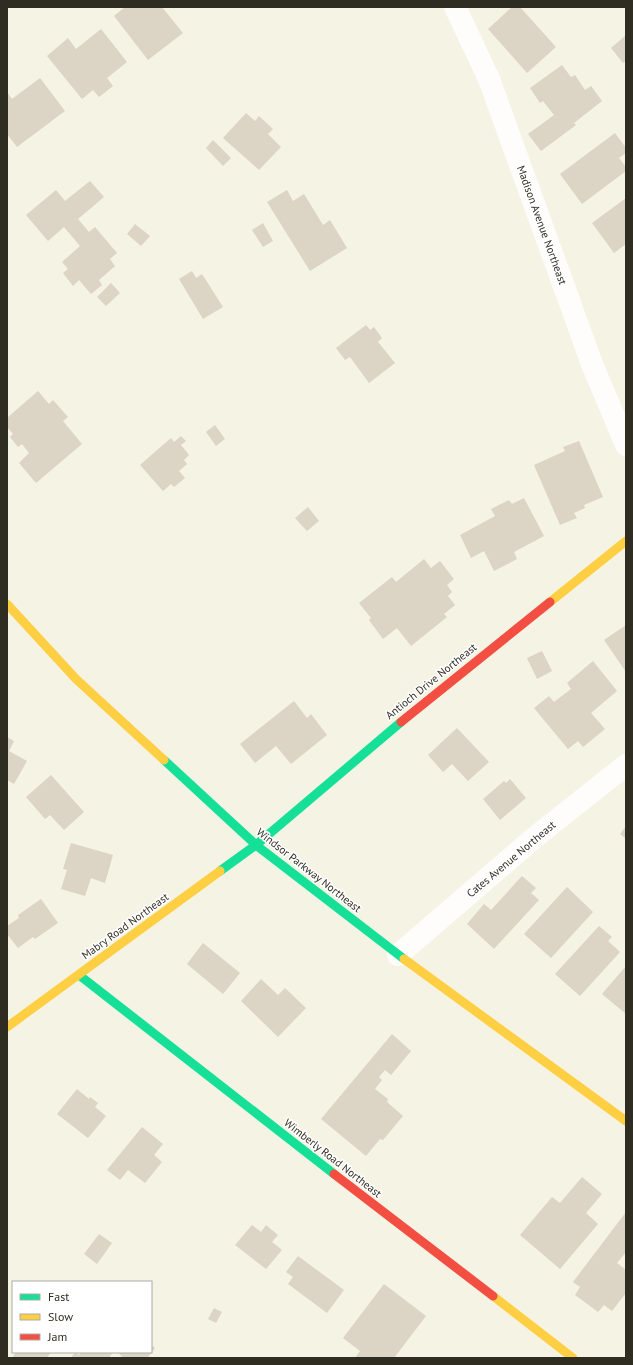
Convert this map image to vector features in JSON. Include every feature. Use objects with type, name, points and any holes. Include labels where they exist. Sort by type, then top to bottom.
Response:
[{"type":"street","name":"Madison Avenue Northeast","points":[[455,7],[489,79],[592,364],[626,445]]},
{"type":"street","name":"Antioch Drive Northeast","points":[[256,844],[410,714],[626,541]]},
{"type":"street","name":"Windsor Parkway Northeast","points":[[7,604],[76,679],[256,844],[398,955],[626,1121]]},
{"type":"street","name":"Cates Avenue Northeast","points":[[398,955],[534,838],[626,765]]},
{"type":"street","name":"Mabry Road Northeast","points":[[7,1027],[256,844]]},
{"type":"street","name":"Wimberly Road Northeast","points":[[79,975],[573,1358]]},
{"type":"building","points":[[125,7],[162,7],[183,33],[148,60],[114,16]]},
{"type":"building","points":[[512,7],[520,7],[556,47],[527,73],[488,29]]},
{"type":"building","points":[[101,29],[127,62],[107,78],[113,86],[99,97],[93,90],[82,99],[47,56],[68,38],[76,49]]},
{"type":"building","points":[[626,35],[626,61],[623,63],[611,48]]},
{"type":"building","points":[[562,65],[571,77],[575,75],[585,90],[591,86],[602,101],[574,123],[576,125],[541,151],[528,134],[554,115],[543,101],[540,103],[530,88]]},
{"type":"building","points":[[40,78],[65,111],[17,147],[7,134],[7,92],[12,99]]},
{"type":"building","points":[[246,113],[255,121],[259,116],[273,129],[268,134],[281,147],[259,170],[223,138]]},
{"type":"building","points":[[615,133],[626,148],[626,153],[619,158],[626,167],[626,171],[582,204],[560,174]]},
{"type":"building","points":[[213,140],[231,158],[223,166],[206,148]]},
{"type":"building","points":[[90,181],[104,197],[78,219],[89,232],[95,227],[117,253],[110,259],[115,266],[99,280],[102,285],[91,294],[79,280],[73,286],[63,273],[68,269],[62,262],[80,246],[64,227],[48,241],[26,215],[56,190],[65,201]]},
{"type":"building","points":[[287,190],[293,201],[304,194],[323,225],[330,220],[347,248],[310,271],[267,202]]},
{"type":"building","points":[[626,198],[626,244],[614,253],[592,223]]},
{"type":"building","points":[[263,223],[273,241],[263,247],[252,230]]},
{"type":"building","points":[[135,224],[150,236],[141,246],[127,234]]},
{"type":"building","points":[[192,271],[196,278],[202,274],[223,307],[203,319],[179,279]]},
{"type":"building","points":[[111,283],[120,293],[106,306],[97,297]]},
{"type":"building","points":[[366,325],[370,330],[374,327],[382,338],[378,342],[395,363],[369,383],[350,357],[345,360],[336,348]]},
{"type":"building","points":[[38,391],[49,404],[53,400],[68,417],[63,421],[82,444],[36,483],[19,463],[29,453],[22,444],[18,447],[10,437],[13,434],[7,427],[7,418]]},
{"type":"building","points":[[215,425],[225,439],[216,446],[206,432]]},
{"type":"building","points":[[181,436],[186,441],[181,445],[189,455],[184,460],[187,464],[179,471],[185,478],[174,487],[171,484],[163,491],[140,465],[171,438],[174,442]]},
{"type":"building","points":[[579,441],[603,497],[584,505],[585,508],[574,513],[577,518],[560,525],[534,465],[565,451],[563,447]]},
{"type":"building","points":[[524,498],[544,536],[514,552],[517,559],[494,571],[484,551],[471,558],[460,535],[495,516],[491,509],[509,500],[512,504]]},
{"type":"building","points":[[308,507],[319,521],[307,531],[295,518]]},
{"type":"building","points":[[424,559],[431,568],[440,561],[454,579],[447,585],[452,592],[448,596],[455,605],[444,614],[447,617],[411,646],[397,628],[383,639],[369,620],[371,618],[359,603],[392,577],[396,582]]},
{"type":"building","points":[[626,625],[626,672],[604,640]]},
{"type":"building","points":[[542,651],[552,671],[537,679],[527,658]]},
{"type":"building","points":[[593,661],[617,691],[591,713],[605,729],[583,747],[578,741],[568,749],[534,708],[549,696],[554,702],[571,689],[567,683]]},
{"type":"building","points":[[294,701],[307,718],[311,714],[327,735],[291,764],[276,746],[255,763],[240,744]]},
{"type":"building","points":[[457,728],[489,762],[468,781],[452,764],[443,772],[428,755]]},
{"type":"building","points":[[7,737],[14,741],[9,751],[27,761],[14,784],[7,780]]},
{"type":"building","points":[[51,775],[84,812],[64,830],[50,815],[45,819],[26,797]]},
{"type":"building","points":[[510,779],[526,798],[500,820],[483,799],[504,781],[506,783]]},
{"type":"building","points":[[626,826],[626,839],[620,834]]},
{"type":"building","points":[[71,843],[113,855],[105,883],[91,878],[85,896],[61,889],[67,870],[63,869]]},
{"type":"building","points":[[522,876],[536,888],[531,893],[539,900],[494,949],[467,924],[484,904],[491,910]]},
{"type":"building","points":[[567,887],[593,912],[551,958],[524,934]]},
{"type":"building","points":[[41,899],[58,923],[35,939],[33,937],[18,948],[7,934],[7,926],[19,918],[18,915]]},
{"type":"building","points":[[599,926],[612,937],[608,941],[620,952],[580,996],[555,974]]},
{"type":"building","points":[[203,943],[240,973],[223,994],[187,964]]},
{"type":"building","points":[[626,966],[626,1014],[602,994]]},
{"type":"building","points":[[261,979],[278,995],[285,988],[306,1008],[278,1037],[241,1001]]},
{"type":"building","points":[[392,1034],[411,1051],[391,1075],[385,1070],[379,1077],[382,1080],[375,1089],[388,1099],[387,1102],[403,1116],[383,1140],[380,1139],[366,1156],[321,1119]]},
{"type":"building","points":[[77,1089],[89,1099],[90,1097],[98,1103],[95,1107],[106,1116],[88,1138],[57,1114]]},
{"type":"building","points":[[142,1127],[163,1144],[154,1155],[162,1162],[145,1183],[128,1170],[120,1180],[107,1170]]},
{"type":"building","points":[[582,1177],[602,1194],[586,1213],[598,1224],[560,1269],[520,1235],[552,1197],[560,1203]]},
{"type":"building","points":[[626,1212],[626,1252],[617,1263],[626,1270],[626,1293],[612,1311],[604,1305],[598,1312],[575,1295],[580,1287],[573,1282]]},
{"type":"building","points":[[252,1225],[261,1232],[266,1225],[278,1235],[272,1242],[282,1250],[266,1269],[235,1245]]},
{"type":"building","points":[[99,1234],[112,1243],[97,1264],[84,1254]]},
{"type":"building","points":[[298,1256],[344,1290],[327,1313],[288,1284],[293,1277],[286,1272]]},
{"type":"building","points":[[384,1284],[426,1316],[394,1358],[355,1358],[360,1351],[343,1338]]},
{"type":"building","points":[[214,1308],[222,1312],[216,1323],[208,1319]]},
{"type":"building","points":[[15,1353],[50,1353],[47,1358],[12,1358]]},
{"type":"building","points":[[74,1353],[79,1355],[80,1353],[112,1353],[109,1358],[71,1358]]},
{"type":"building","points":[[151,1353],[148,1357],[150,1358],[124,1358],[119,1354]]},
{"type":"traffic: fast","points":[[220,871],[256,845],[401,722]]},
{"type":"traffic: fast","points":[[164,760],[256,845],[404,959]]},
{"type":"traffic: fast","points":[[79,975],[334,1174]]},
{"type":"traffic: slow","points":[[550,602],[626,541]]},
{"type":"traffic: slow","points":[[7,604],[76,679],[164,760]]},
{"type":"traffic: slow","points":[[7,1027],[220,871]]},
{"type":"traffic: slow","points":[[404,959],[626,1121]]},
{"type":"traffic: slow","points":[[493,1296],[573,1358]]},
{"type":"traffic: jam","points":[[401,722],[550,602]]},
{"type":"traffic: jam","points":[[334,1174],[493,1296]]}]
